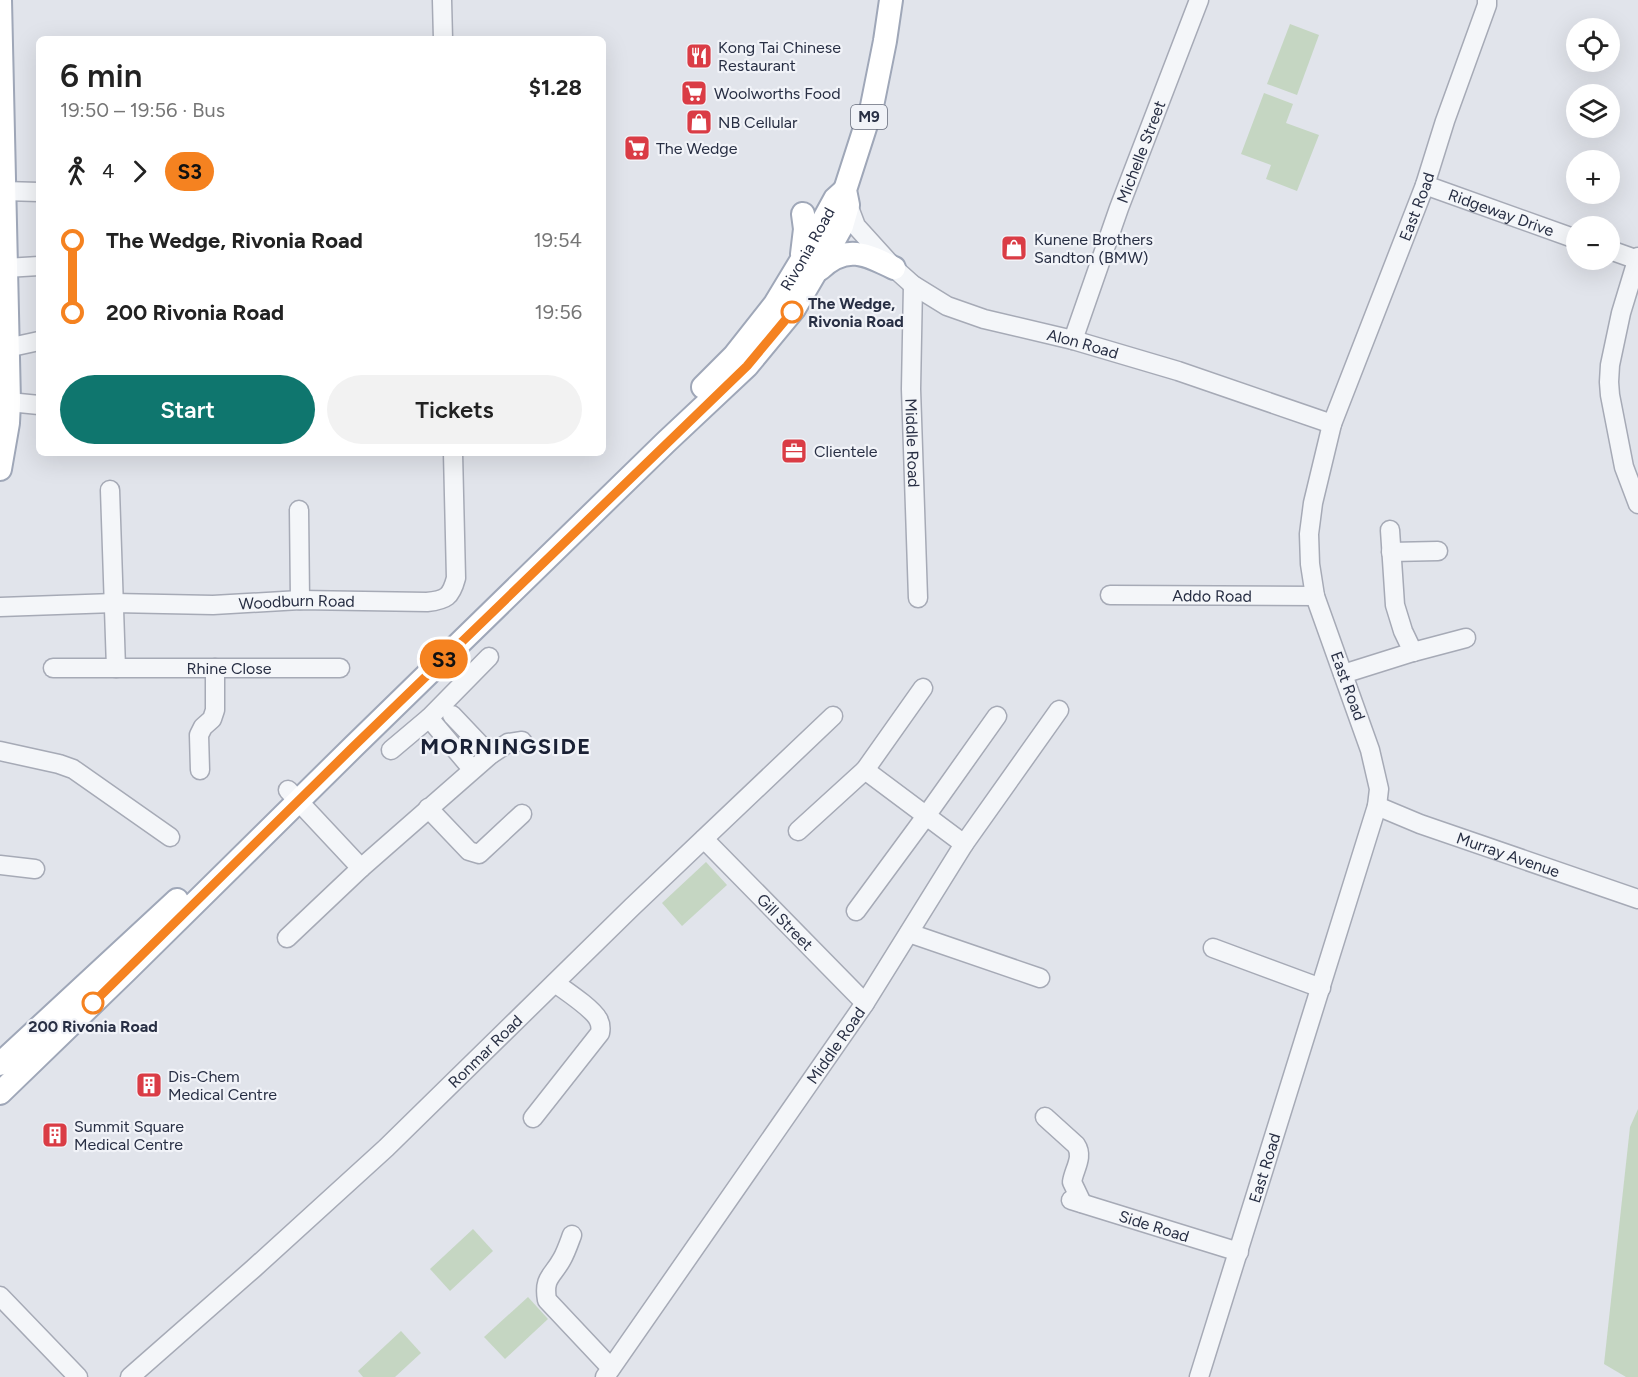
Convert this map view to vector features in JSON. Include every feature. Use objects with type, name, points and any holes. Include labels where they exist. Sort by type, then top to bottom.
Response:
[{"type":"main road","points":[[0,0],[6,268],[3,348],[9,402],[8,423],[0,469]]},
{"type":"main road","name":"Rivonia Road","points":[[0,1093],[126,971],[293,795],[734,356],[775,303],[807,269],[842,210],[872,106],[891,0]]},
{"type":"main road","points":[[803,214],[807,269],[851,252],[873,257],[894,268]]},
{"type":"main road","name":"Rivonia Road","points":[[0,1064],[293,795]]},
{"type":"main road","points":[[98,974],[113,968],[126,971]]},
{"type":"street","points":[[442,0],[443,36]]},
{"type":"street","name":"Michelle Street","points":[[1073,340],[1119,208],[1199,0]]},
{"type":"street","name":"East Road","points":[[1199,1377],[1377,806],[1379,789],[1370,750],[1315,596],[1310,564],[1309,534],[1313,503],[1332,424],[1425,185],[1487,0]]},
{"type":"street","name":"Ridgeway Drive","points":[[1425,185],[1566,235]]},
{"type":"street","points":[[4,190],[36,192]]},
{"type":"street","name":"Alon Road","points":[[842,210],[894,268],[913,285],[938,302],[960,312],[1073,340],[1178,371],[1332,424]]},
{"type":"street","points":[[1620,253],[1638,259],[1622,313],[1610,365],[1609,382],[1624,467],[1638,504]]},
{"type":"street","points":[[6,268],[36,266]]},
{"type":"street","name":"Middle Road","points":[[913,285],[910,389],[918,598]]},
{"type":"street","points":[[3,348],[36,342]]},
{"type":"street","points":[[9,402],[36,405]]},
{"type":"street","name":"Woodburn Road","points":[[0,607],[114,603],[213,604],[300,600],[427,602],[441,600],[447,597],[454,587],[456,578],[453,456]]},
{"type":"street","points":[[110,490],[116,668]]},
{"type":"street","points":[[298,510],[300,600]]},
{"type":"street","points":[[1390,530],[1395,605],[1403,631],[1413,652]]},
{"type":"street","points":[[1391,552],[1438,551]]},
{"type":"street","name":"Addo Road","points":[[1110,595],[1315,596]]},
{"type":"street","points":[[1343,674],[1467,638]]},
{"type":"street","points":[[391,750],[429,718],[489,657]]},
{"type":"street","name":"Rhine Close","points":[[53,668],[340,668]]},
{"type":"street","points":[[200,770],[200,731],[212,719],[216,710],[215,668]]},
{"type":"street","points":[[798,831],[865,770],[922,688]]},
{"type":"street","name":"Middle Road","points":[[608,1372],[865,1003],[964,844],[1059,710]]},
{"type":"street","points":[[452,715],[490,755]]},
{"type":"street","name":"Ronmar Road","points":[[130,1377],[386,1148],[833,716]]},
{"type":"street","points":[[856,911],[997,716]]},
{"type":"street","points":[[429,718],[472,769]]},
{"type":"street","points":[[287,938],[472,769],[508,743],[522,741]]},
{"type":"street","points":[[0,752],[73,769],[170,837]]},
{"type":"street","points":[[865,770],[964,844]]},
{"type":"street","points":[[293,795],[362,868]]},
{"type":"street","name":"Murray Avenue","points":[[1377,806],[1420,824],[1638,899]]},
{"type":"street","points":[[428,808],[469,850],[479,854],[522,814]]},
{"type":"street","name":"Gill Street","points":[[704,839],[865,1003]]},
{"type":"street","points":[[0,865],[34,869]]},
{"type":"street","points":[[909,933],[1040,978]]},
{"type":"street","points":[[1213,948],[1321,988]]},
{"type":"street","points":[[533,1118],[600,1033],[599,1019],[594,1013],[555,983]]},
{"type":"street","name":"Side Road","points":[[1045,1117],[1079,1150],[1080,1157],[1072,1182],[1077,1202],[1239,1252]]},
{"type":"street","points":[[572,1235],[562,1260],[551,1272],[546,1282],[547,1300],[608,1372]]},
{"type":"street","points":[[0,1296],[73,1375]]},
{"type":"green space","points":[[1290,24],[1319,35],[1297,95],[1267,84]]},
{"type":"green space","points":[[1264,93],[1293,104],[1286,123],[1319,135],[1297,191],[1266,179],[1271,165],[1241,154]]},
{"type":"green space","points":[[706,862],[727,885],[682,926],[662,903]]},
{"type":"green space","points":[[1638,1109],[1638,1377],[1626,1377],[1604,1364],[1630,1127]]},
{"type":"green space","points":[[473,1229],[493,1251],[450,1291],[430,1269]]},
{"type":"green space","points":[[528,1297],[548,1319],[505,1359],[484,1337]]},
{"type":"green space","points":[[401,1331],[421,1353],[395,1377],[363,1377],[358,1371]]},
{"type":"bus line","name":"S3","points":[[93,1003],[666,442],[747,366],[792,312]]},
{"type":"place","name":"Kong Tai Chinese Restaurant","points":[[699,56]]},
{"type":"place","name":"Woolworths Food","points":[[694,93]]},
{"type":"place","name":"NB Cellular","points":[[699,122]]},
{"type":"place","name":"The Wedge","points":[[637,148]]},
{"type":"place","name":"Kunene Brothers Sandton (BMW)","points":[[1014,248]]},
{"type":"place","name":"The Wedge, Rivonia Road","points":[[792,312]]},
{"type":"place","name":"Clientele","points":[[794,451]]},
{"type":"place","name":"200 Rivonia Road","points":[[93,1003]]},
{"type":"place","name":"Dis-Chem Medical Centre","points":[[149,1085]]},
{"type":"place","name":"Summit Square Medical Centre","points":[[55,1135]]},
{"type":"district","name":"MORNINGSIDE","points":[[506,746]]}]
